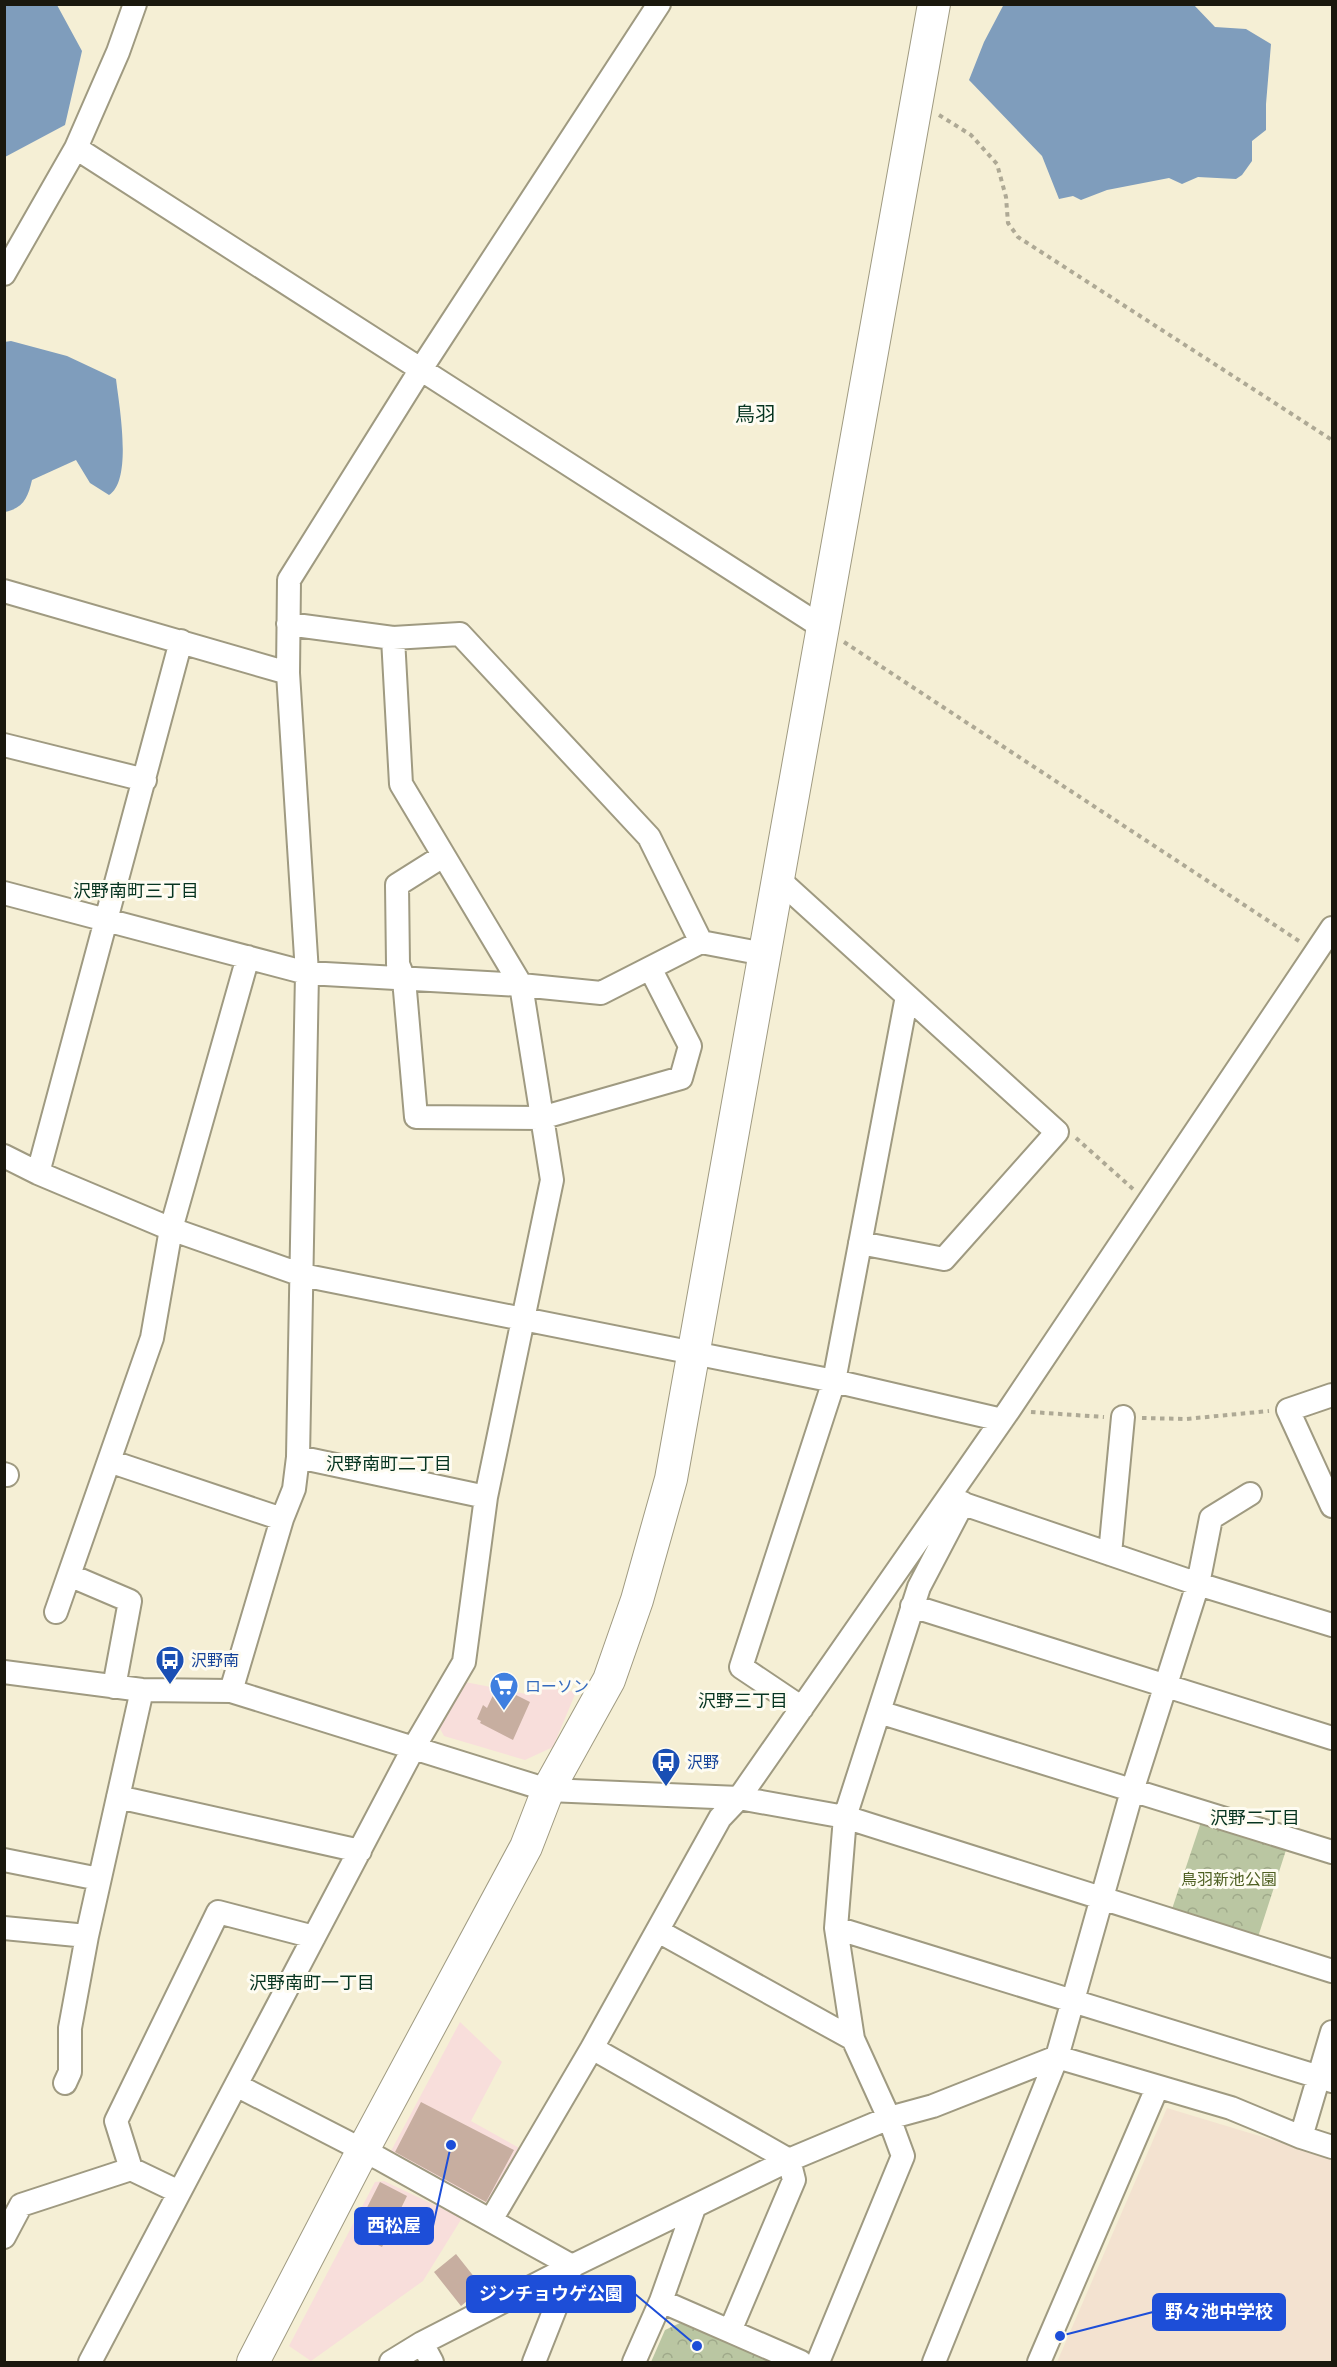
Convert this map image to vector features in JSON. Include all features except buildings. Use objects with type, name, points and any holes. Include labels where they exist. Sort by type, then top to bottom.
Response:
[{"type":"street","points":[[4,274],[76,148],[118,52],[135,4]]},
{"type":"street","points":[[231,1691],[282,1520],[294,1489],[298,1457],[307,973],[288,673],[289,580],[421,369],[659,4]]},
{"type":"street","points":[[253,2362],[363,2150],[526,1847],[548,1790],[609,1680],[638,1600],[671,1479],[934,4]]},
{"type":"street","points":[[76,148],[822,627]]},
{"type":"street","points":[[4,591],[288,673]]},
{"type":"street","points":[[288,624],[393,638],[460,634],[649,837],[701,942]]},
{"type":"street","points":[[90,2362],[413,1749],[464,1662],[486,1497],[552,1180],[521,985],[400,784],[393,638]]},
{"type":"street","points":[[38,1173],[182,641]]},
{"type":"street","points":[[4,745],[145,780]]},
{"type":"street","points":[[443,856],[397,885],[398,964],[404,979],[416,1117],[541,1118],[681,1078],[690,1046],[650,968]]},
{"type":"street","points":[[777,878],[1057,1132],[944,1259],[860,1243]]},
{"type":"street","points":[[4,893],[307,973],[375,975],[601,993],[701,942],[764,954]]},
{"type":"street","points":[[491,2220],[592,2048],[720,1818],[739,1798],[801,1708],[955,1501],[1005,1415],[1332,928]]},
{"type":"street","points":[[56,1612],[152,1338],[171,1229],[248,957]]},
{"type":"street","points":[[801,1708],[741,1667],[834,1382],[907,996]]},
{"type":"street","points":[[4,1156],[38,1173],[171,1229],[302,1275],[1005,1415]]},
{"type":"street","points":[[1332,1395],[1287,1410],[1332,1501]]},
{"type":"street","points":[[1110,1554],[1123,1417]]},
{"type":"street","points":[[298,1457],[486,1497]]},
{"type":"street","points":[[109,1461],[282,1520]]},
{"type":"street","points":[[934,2362],[1057,2057],[1132,1791],[1198,1584],[1211,1518],[1250,1494]]},
{"type":"street","points":[[955,1501],[1198,1584],[1332,1625]]},
{"type":"street","points":[[818,2362],[903,2156],[889,2118],[853,2038],[836,1929],[845,1817],[912,1606],[955,1501]]},
{"type":"street","points":[[69,1575],[130,1601],[114,1687]]},
{"type":"street","points":[[912,1606],[1332,1738]]},
{"type":"street","points":[[4,1672],[142,1690],[231,1691],[548,1790],[739,1798],[845,1817],[1332,1971]]},
{"type":"street","points":[[64,2084],[70,2072],[70,2028],[87,1936],[142,1690]]},
{"type":"street","points":[[879,1712],[1332,1852]]},
{"type":"street","points":[[118,1797],[360,1851]]},
{"type":"street","points":[[4,1860],[99,1879]]},
{"type":"street","points":[[131,2169],[116,2121],[218,1912],[314,1937]]},
{"type":"street","points":[[4,1928],[87,1936]]},
{"type":"street","points":[[836,1929],[1326,2078]]},
{"type":"street","points":[[658,1930],[853,2038]]},
{"type":"street","points":[[1301,2137],[1326,2078],[1332,2032]]},
{"type":"street","points":[[592,2048],[789,2160],[794,2180],[730,2331]]},
{"type":"street","points":[[391,2362],[427,2353],[572,2266],[789,2160],[889,2118],[933,2106],[1057,2057],[1231,2108],[1301,2137],[1332,2147]]},
{"type":"street","points":[[236,2085],[363,2150],[572,2266]]},
{"type":"street","points":[[1039,2362],[1157,2088]]},
{"type":"street","points":[[4,2237],[13,2204],[131,2169],[179,2192]]},
{"type":"street","points":[[634,2362],[661,2301],[694,2208]]},
{"type":"street","points":[[534,2362],[572,2266]]},
{"type":"street","points":[[661,2301],[801,2362]]},
{"type":"path","points":[[917,105],[942,116],[971,135],[997,164],[1006,197],[1008,223],[1018,237],[1332,440]]},
{"type":"path","points":[[822,627],[1316,952]]},
{"type":"path","points":[[1057,1132],[1070,1132],[1148,1203]]},
{"type":"path","points":[[1005,1415],[1186,1419],[1287,1410]]},
{"type":"shaded area","points":[[465,1682],[526,1694],[530,1685],[576,1692],[553,1747],[525,1760],[444,1736],[438,1725]]},
{"type":"shaded area","points":[[460,2022],[502,2062],[471,2121],[521,2149],[492,2200],[487,2203],[395,2157],[391,2151]]},
{"type":"shaded area","points":[[1167,2108],[1332,2158],[1332,2362],[1057,2362]]},
{"type":"shaded area","points":[[384,2181],[462,2218],[423,2281],[311,2361],[289,2346],[375,2182]]},
{"type":"green space","name":"鳥羽新池公園","points":[[1201,1822],[1287,1847],[1258,1937],[1172,1909]]},
{"type":"green space","points":[[680,2323],[774,2362],[651,2362],[665,2330]]},
{"type":"water","points":[[5,4],[57,5],[82,51],[65,125],[5,157]]},
{"type":"water","points":[[1004,4],[1194,5],[1215,27],[1246,29],[1271,44],[1266,130],[1252,141],[1252,161],[1242,175],[1236,179],[1198,177],[1182,184],[1169,178],[1107,190],[1081,200],[1073,196],[1059,199],[1042,156],[969,80],[984,42]]},
{"type":"water","points":[[11,341],[67,356],[116,379],[123,459],[116,487],[109,495],[90,483],[76,460],[32,480],[29,492],[21,505],[5,512],[4,342]]},
{"type":"place","name":"沢野南","points":[[170,1686]]},
{"type":"place","name":"ローソン","points":[[504,1712]]},
{"type":"place","name":"沢野","points":[[666,1788]]},
{"type":"place","name":"西松屋","points":[[451,2145]]},
{"type":"place","name":"野々池中学校","points":[[1060,2336]]},
{"type":"place","name":"ジンチョウゲ公園","points":[[697,2346]]},
{"type":"district","name":"鳥羽","points":[[755,413]]},
{"type":"district","name":"沢野南町三丁目","points":[[136,890]]},
{"type":"district","name":"沢野南町二丁目","points":[[389,1463]]},
{"type":"district","name":"沢野三丁目","points":[[743,1700]]},
{"type":"district","name":"沢野二丁目","points":[[1255,1817]]},
{"type":"district","name":"沢野南町一丁目","points":[[312,1982]]}]
